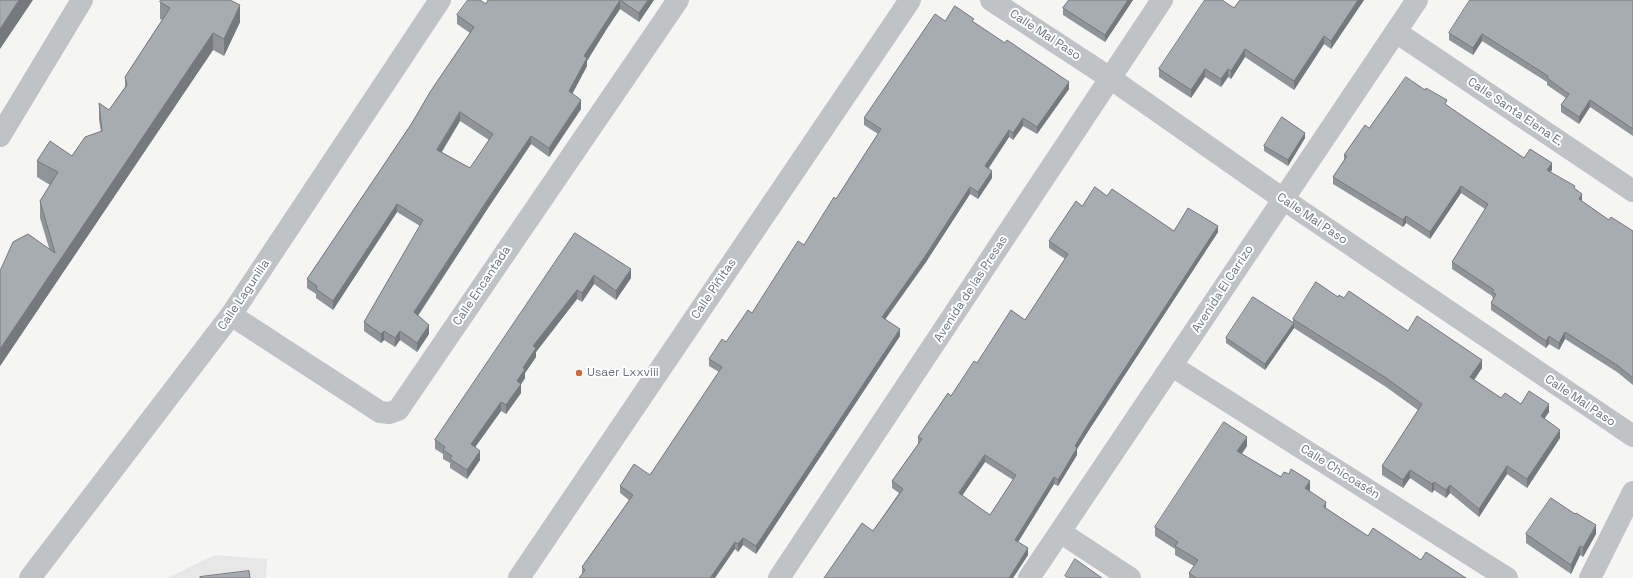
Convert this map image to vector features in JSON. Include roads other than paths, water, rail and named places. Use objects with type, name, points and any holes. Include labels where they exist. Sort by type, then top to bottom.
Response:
[{"type":"street","points":[[0,136],[82,0]]},
{"type":"street","name":"Calle Lagunilla","points":[[30,578],[231,315],[440,0]]},
{"type":"street","name":"Calle Encantada","points":[[231,315],[380,412],[389,413],[398,410],[678,0]]},
{"type":"street","name":"Calle Piñitas","points":[[519,578],[910,0]]},
{"type":"street","name":"Calle Mal Paso","points":[[992,0],[1110,78],[1283,199],[1633,436]]},
{"type":"street","name":"Avenida de las Presas","points":[[779,578],[1162,0]]},
{"type":"street","name":"Avenida El Carrizo","points":[[1029,578],[1417,0]]},
{"type":"street","name":"Calle Santa Elena E.","points":[[1396,32],[1633,191]]},
{"type":"street","name":"Calle Chicoasén","points":[[1172,366],[1507,578]]},
{"type":"street","points":[[1590,578],[1633,492]]},
{"type":"street","points":[[1060,532],[1130,578]]},
{"type":"place","name":"Usaer Lxxviii","points":[[579,373]]}]
